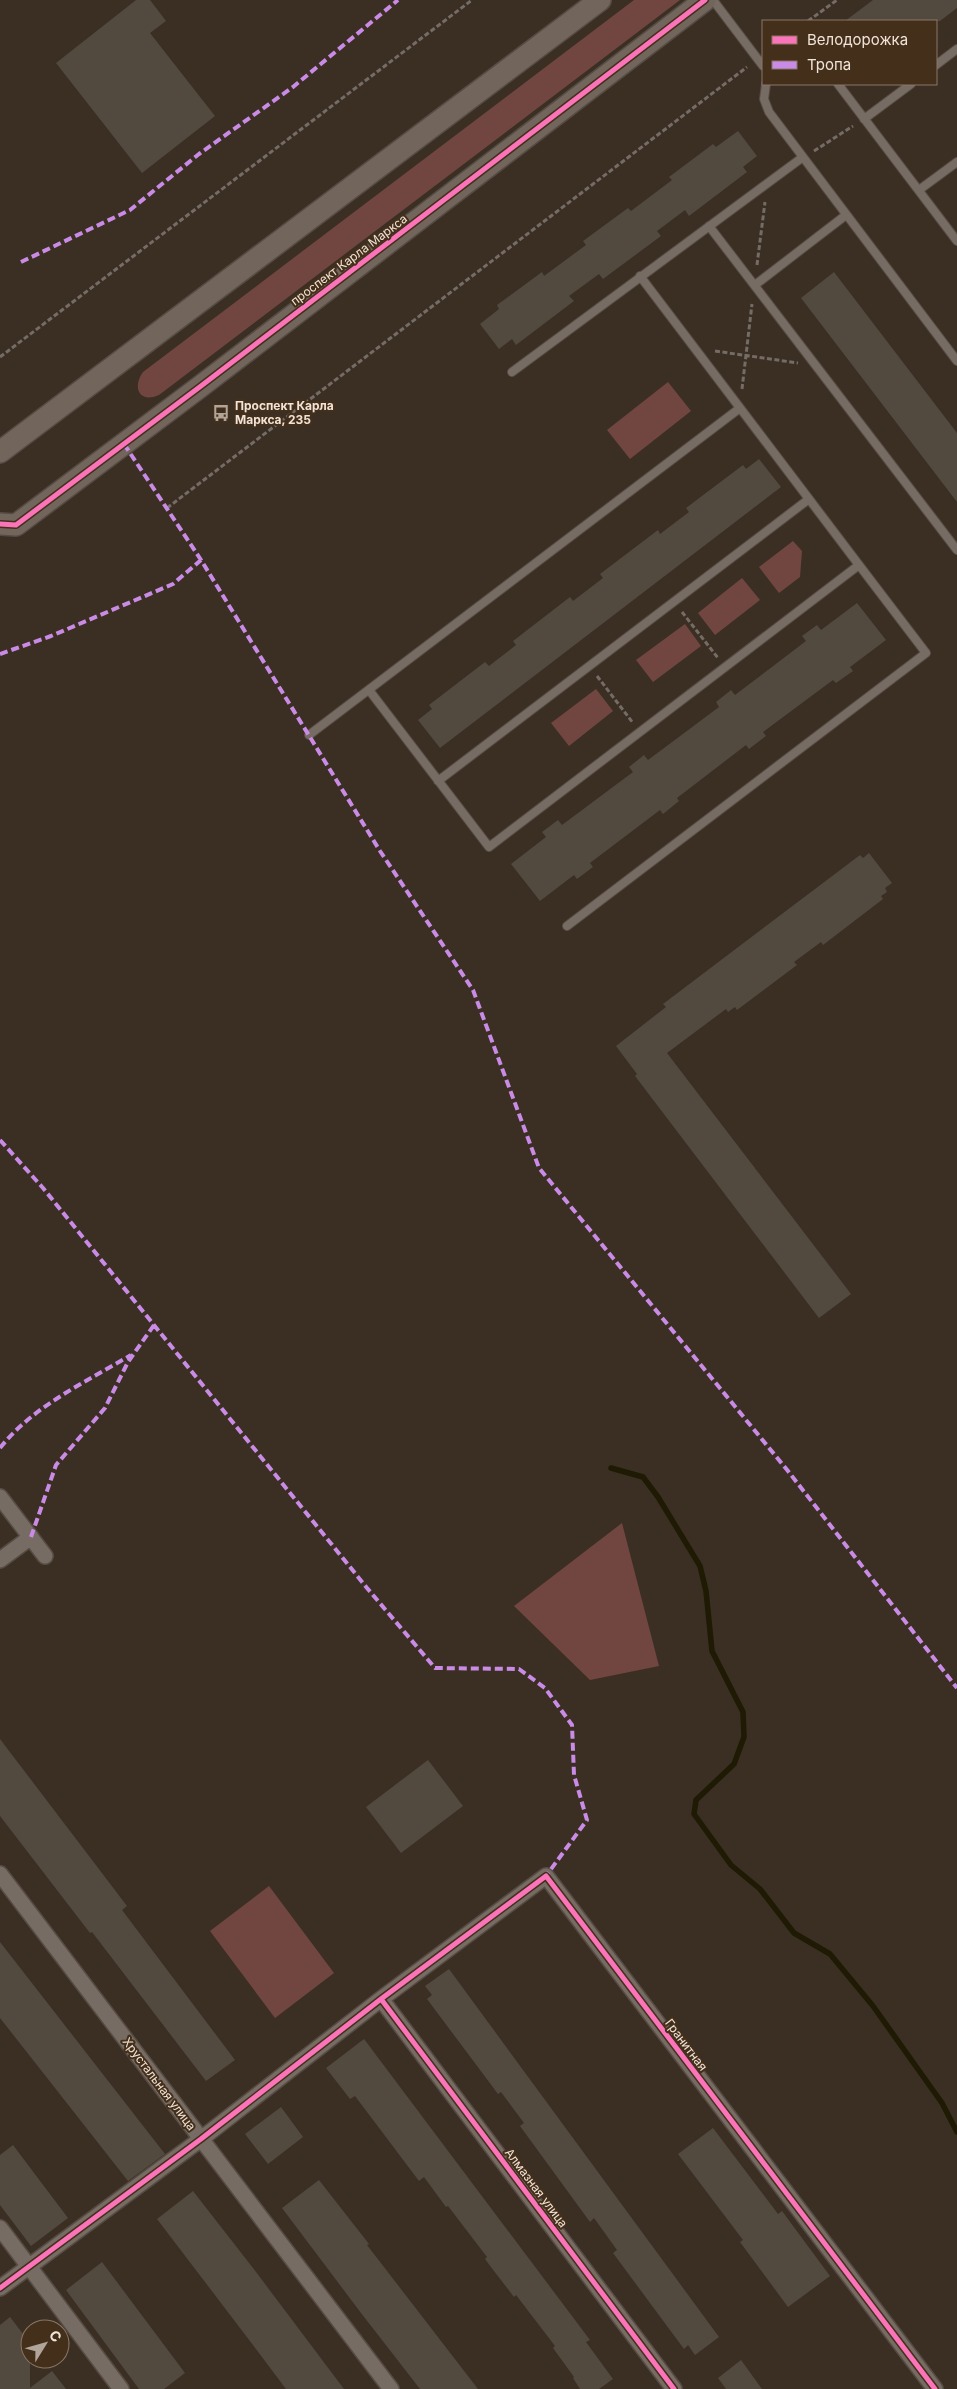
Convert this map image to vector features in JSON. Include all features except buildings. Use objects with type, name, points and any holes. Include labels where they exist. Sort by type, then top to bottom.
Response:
[{"type":"street","points":[[2,448],[600,0]]},
{"type":"street","name":"проспект Карла Маркса","points":[[0,524],[16,525],[201,386],[705,0]]},
{"type":"street","points":[[0,1497],[45,1556]]},
{"type":"street","points":[[0,1560],[31,1537]]},
{"type":"street","name":"Хрустальная улица","points":[[0,1874],[391,2389]]},
{"type":"street","name":"Гранитная","points":[[381,1999],[546,1876],[935,2389]]},
{"type":"street","points":[[0,2288],[201,2139],[381,1999]]},
{"type":"street","name":"Алмазная улица","points":[[381,1999],[674,2389]]},
{"type":"street","points":[[0,2228],[120,2389]]},
{"type":"lane","points":[[713,0],[762,65]]},
{"type":"lane","points":[[937,64],[957,49]]},
{"type":"lane","points":[[766,85],[764,99],[769,112],[957,361]]},
{"type":"lane","points":[[839,85],[957,241]]},
{"type":"lane","points":[[864,119],[910,85]]},
{"type":"lane","points":[[512,372],[640,276],[803,158]]},
{"type":"lane","points":[[919,190],[957,162]]},
{"type":"lane","points":[[754,285],[846,215]]},
{"type":"lane","points":[[709,226],[957,550]]},
{"type":"lane","points":[[567,926],[926,653],[640,276]]},
{"type":"lane","points":[[309,735],[740,408]]},
{"type":"lane","points":[[438,781],[809,498]]},
{"type":"lane","points":[[369,690],[489,847],[859,565]]},
{"type":"path","points":[[0,357],[472,0]]},
{"type":"path","points":[[809,20],[837,0]]},
{"type":"path","points":[[167,508],[757,59]]},
{"type":"path","points":[[803,158],[864,119]]},
{"type":"path","points":[[695,348],[816,365]]},
{"type":"path","points":[[674,601],[725,667]]},
{"type":"path","points":[[589,666],[640,732]]},
{"type":"shaded area","points":[[634,0],[680,0],[159,395],[152,397],[142,396],[139,392],[138,383],[143,372]]},
{"type":"shaded area","points":[[668,382],[691,411],[630,459],[607,430]]},
{"type":"shaded area","points":[[793,541],[802,551],[800,577],[779,593],[759,567]]},
{"type":"shaded area","points":[[742,578],[760,600],[715,635],[698,613]]},
{"type":"shaded area","points":[[685,624],[701,646],[653,682],[636,660]]},
{"type":"shaded area","points":[[596,689],[613,711],[569,746],[551,723]]},
{"type":"shaded area","points":[[622,1523],[659,1666],[590,1680],[514,1606]]},
{"type":"shaded area","points":[[269,1886],[334,1973],[275,2018],[210,1931]]},
{"type":"waterway","points":[[611,1468],[643,1477],[658,1497],[700,1566],[706,1591],[712,1651],[743,1712],[744,1737],[734,1764],[696,1800],[694,1814],[731,1865],[760,1889],[794,1933],[830,1954],[873,2006],[942,2103],[957,2132]]},
{"type":"marked path","points":[[21,262],[130,210],[199,154],[293,87],[398,0]]},
{"type":"marked path","points":[[124,444],[201,560],[380,851],[473,990],[539,1168],[788,1471],[957,1688]]},
{"type":"marked path","points":[[0,654],[51,636],[173,584],[201,560]]},
{"type":"marked path","points":[[0,1140],[43,1188],[367,1588],[435,1668],[519,1669],[545,1688],[572,1725],[574,1775],[587,1820],[546,1876]]},
{"type":"marked path","points":[[31,1537],[56,1465],[105,1408],[128,1362],[154,1325]]},
{"type":"marked path","points":[[0,1448],[13,1433],[44,1407],[131,1355]]},
{"type":"cycle path","points":[[0,524],[16,525],[201,386],[705,0]]},
{"type":"cycle path","points":[[0,2288],[201,2139],[381,1999],[546,1876],[935,2389]]},
{"type":"cycle path","points":[[381,1999],[674,2389]]},
{"type":"place","name":"Проспект Карла Маркса, 235","points":[[221,413]]}]
